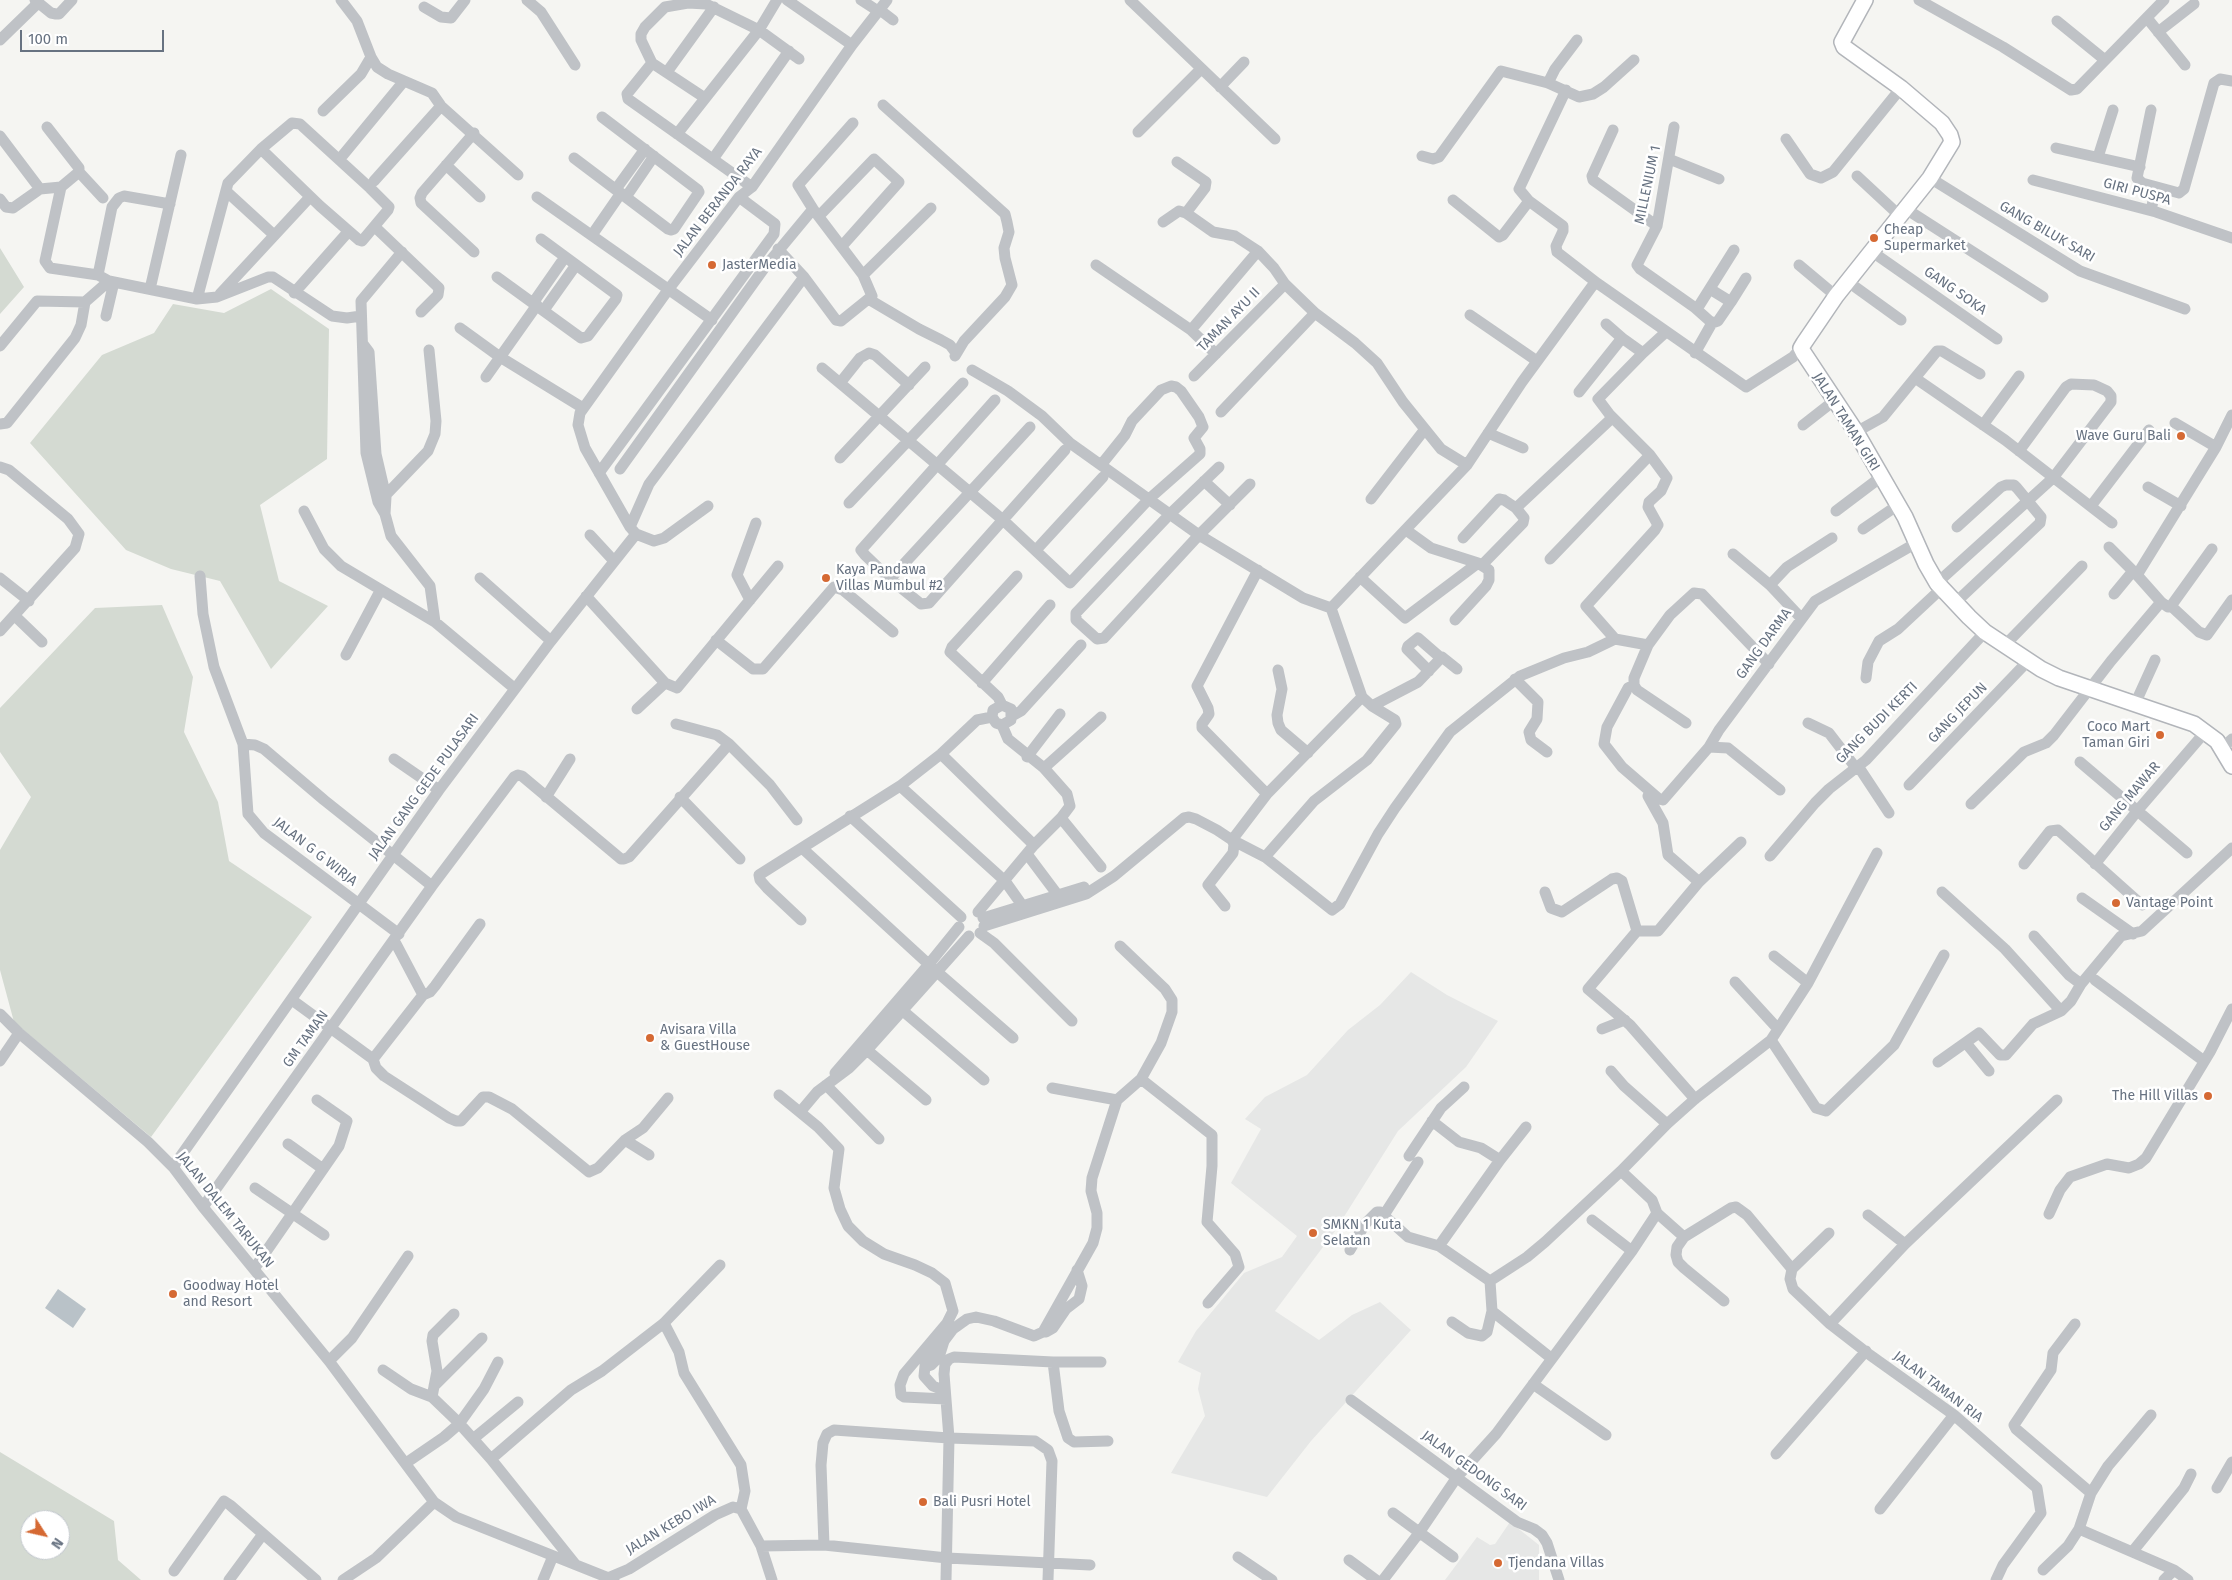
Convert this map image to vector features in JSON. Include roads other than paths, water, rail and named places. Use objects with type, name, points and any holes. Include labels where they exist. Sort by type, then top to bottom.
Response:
[{"type":"street","points":[[0,40],[36,2],[51,14],[59,14],[72,0]]},
{"type":"street","points":[[341,0],[357,21],[371,57],[378,67],[388,74],[432,93],[441,106],[474,133],[518,175]]},
{"type":"street","points":[[424,7],[441,16],[451,18],[465,0]]},
{"type":"street","points":[[527,0],[541,12],[575,64]]},
{"type":"street","points":[[677,134],[759,30],[777,0]]},
{"type":"street","points":[[787,0],[852,45]]},
{"type":"street","points":[[860,0],[893,20]]},
{"type":"street","name":"JALAN BERANDA RAYA","points":[[599,472],[585,448],[578,426],[578,416],[582,408],[739,197],[752,187],[852,45],[887,0]]},
{"type":"street","points":[[1130,0],[1200,69],[1275,138]]},
{"type":"street","points":[[1566,90],[1519,187],[1529,201],[1563,226],[1563,231],[1556,246],[1557,252],[1695,353],[1746,387],[1793,357],[1801,348],[1847,281],[1930,178],[1952,142],[1942,123],[1901,88],[1844,47],[1842,42],[1865,0]]},
{"type":"street","points":[[1919,0],[2003,46],[2071,90],[2077,89],[2164,0]]},
{"type":"street","points":[[705,98],[652,63],[641,40],[641,34],[645,27],[665,6],[688,3],[714,7],[759,30],[799,59]]},
{"type":"street","points":[[2158,32],[2194,4]]},
{"type":"street","points":[[667,72],[714,7]]},
{"type":"street","points":[[2147,18],[2185,65]]},
{"type":"street","points":[[2057,21],[2105,60]]},
{"type":"street","points":[[1548,82],[1555,69],[1577,40]]},
{"type":"street","points":[[713,159],[789,51]]},
{"type":"street","points":[[323,111],[361,74],[371,57]]},
{"type":"street","points":[[1422,156],[1433,159],[1439,157],[1501,71],[1548,82],[1579,97],[1593,94],[1604,88],[1634,60]]},
{"type":"street","points":[[1220,87],[1244,62]]},
{"type":"street","points":[[652,63],[627,94],[627,97],[752,187]]},
{"type":"street","points":[[1138,132],[1200,69]]},
{"type":"street","points":[[2151,110],[2137,178],[2142,183],[2156,188],[2182,192],[2214,83],[2220,79],[2232,81]]},
{"type":"street","points":[[344,155],[404,81]]},
{"type":"street","points":[[1786,139],[1810,174],[1821,178],[1833,172],[1901,88]]},
{"type":"street","points":[[870,300],[950,345],[955,354],[964,341],[1005,297],[1012,284],[1004,248],[1009,232],[1005,214],[883,105]]},
{"type":"street","points":[[374,181],[441,106]]},
{"type":"street","points":[[2098,157],[2113,110]]},
{"type":"street","points":[[574,158],[668,229],[674,229],[699,192],[650,152],[602,117]]},
{"type":"street","points":[[197,299],[226,191],[232,178],[260,149],[292,123],[300,124],[389,207],[362,241],[348,232],[260,149]]},
{"type":"street","points":[[778,249],[804,277],[836,320],[841,321],[870,300],[872,292],[863,275],[816,213],[798,185],[854,123]]},
{"type":"street","points":[[47,127],[79,168],[79,172],[103,198]]},
{"type":"street","name":"MILLENIUM 1","points":[[1674,127],[1657,226],[1637,265],[1697,309],[1712,323]]},
{"type":"street","points":[[1613,130],[1592,176],[1596,184],[1657,226]]},
{"type":"street","points":[[474,133],[422,193],[421,203],[474,252]]},
{"type":"street","points":[[0,136],[40,189]]},
{"type":"street","points":[[2056,148],[2140,167]]},
{"type":"street","points":[[592,235],[650,152]]},
{"type":"street","points":[[150,289],[181,154]]},
{"type":"street","points":[[1669,158],[1718,179]]},
{"type":"street","points":[[620,469],[778,249],[796,230],[874,159],[900,182],[842,246]]},
{"type":"street","points":[[1177,162],[1206,182],[1205,188],[1186,213]]},
{"type":"street","points":[[446,165],[480,198]]},
{"type":"street","points":[[0,199],[6,208],[10,209],[40,189],[61,187],[79,172]]},
{"type":"street","points":[[1857,176],[1903,212],[2043,297]]},
{"type":"street","name":"GANG BILUK SARI","points":[[1930,178],[2080,271],[2184,309]]},
{"type":"street","name":"GIRI PUSPA","points":[[2033,180],[2151,210],[2232,238]]},
{"type":"street","points":[[61,187],[45,261],[46,265],[50,268],[197,299],[217,297],[268,277],[273,277],[294,293],[332,316],[347,318],[361,316]]},
{"type":"street","points":[[2151,210],[2156,188]]},
{"type":"street","points":[[226,191],[274,235]]},
{"type":"street","points":[[106,316],[112,207],[119,198],[124,196],[170,204]]},
{"type":"street","points":[[217,297],[310,197]]},
{"type":"street","points":[[708,506],[664,538],[654,541],[633,530],[599,472],[774,234],[776,224],[739,197]]},
{"type":"street","points":[[537,198],[712,320]]},
{"type":"street","points":[[1453,200],[1499,237],[1503,235],[1529,201]]},
{"type":"street","points":[[863,275],[931,208]]},
{"type":"street","points":[[1163,222],[1179,212],[1186,213],[1213,232],[1235,236],[1258,251],[1274,268],[1285,284],[1315,313],[1355,343],[1377,363],[1441,449],[1468,465]]},
{"type":"street","points":[[375,227],[439,288],[438,295],[421,312]]},
{"type":"street","points":[[294,293],[348,232]]},
{"type":"street","points":[[497,277],[581,338],[584,338],[616,299],[614,292],[541,239]]},
{"type":"street","points":[[1697,309],[1734,250]]},
{"type":"street","points":[[1191,330],[1258,251]]},
{"type":"street","name":"GANG SOKA","points":[[1871,251],[1997,339]]},
{"type":"street","points":[[402,252],[362,300],[363,344],[370,352],[376,454],[385,514],[392,536],[430,586],[435,622]]},
{"type":"street","points":[[538,306],[565,257]]},
{"type":"street","points":[[486,377],[538,306],[576,265]]},
{"type":"street","points":[[1798,265],[1836,296]]},
{"type":"street","points":[[1096,266],[1191,330],[1216,354]]},
{"type":"street","name":"JALAN GANG GEDE PULASARI","points":[[173,1167],[439,790],[514,688],[614,561],[633,530],[649,484],[790,293],[804,277]]},
{"type":"street","points":[[1695,353],[1712,323],[1718,321],[1746,278]]},
{"type":"street","points":[[0,424],[7,422],[76,336],[81,325],[85,302],[107,279]]},
{"type":"street","points":[[1847,281],[1901,320]]},
{"type":"street","points":[[1331,608],[1468,465],[1488,433],[1587,291],[1597,283]]},
{"type":"street","name":"TAMAN AYU II","points":[[1194,376],[1285,284]]},
{"type":"street","points":[[1710,289],[1731,302]]},
{"type":"street","points":[[0,346],[37,301],[85,302]]},
{"type":"street","points":[[1221,412],[1315,313]]},
{"type":"street","points":[[1470,315],[1538,361]]},
{"type":"street","points":[[1606,324],[1643,353]]},
{"type":"street","points":[[460,328],[500,357],[582,408]]},
{"type":"street","points":[[1615,639],[1586,606],[1658,525],[1648,507],[1649,502],[1661,491],[1667,478],[1650,455],[1612,418],[1598,399],[1666,332]]},
{"type":"street","points":[[1579,392],[1622,338]]},
{"type":"street","name":"JALAN TAMAN GIRI","points":[[1801,348],[1856,432],[1918,542],[1926,564],[1955,603],[1985,632],[2028,661],[2059,678],[2194,724],[2227,743],[2232,766]]},
{"type":"street","points":[[382,500],[428,451],[435,434],[428,350]]},
{"type":"street","points":[[1856,432],[1883,417],[1939,350],[1980,374]]},
{"type":"street","points":[[840,384],[860,358],[869,353],[876,355],[909,385]]},
{"type":"street","points":[[840,458],[925,367]]},
{"type":"street","points":[[822,368],[1003,520],[1070,583],[1149,499],[1200,452],[1194,438],[1201,432],[1202,423],[1181,391],[1171,386],[1161,390],[1132,421],[1125,435],[1101,465]]},
{"type":"street","points":[[972,370],[1008,391],[1042,416],[1070,442],[1199,534],[1303,598],[1331,608]]},
{"type":"street","points":[[1983,425],[2018,376]]},
{"type":"street","points":[[1915,378],[2019,451],[2112,523]]},
{"type":"street","points":[[849,503],[964,383]]},
{"type":"street","points":[[1866,678],[1868,662],[1879,641],[1898,630],[1940,585],[2028,500],[2054,478],[2111,402],[2107,391],[2094,385],[2080,383],[2071,384],[2066,387],[2019,451]]},
{"type":"street","points":[[995,400],[862,547],[861,550],[865,556],[890,580],[921,604],[929,603],[1065,450]]},
{"type":"street","points":[[1803,425],[1835,400]]},
{"type":"street","points":[[2114,594],[2135,573],[2181,506],[2216,447],[2232,415]]},
{"type":"street","points":[[1516,508],[1612,418]]},
{"type":"street","points":[[2175,423],[2216,447]]},
{"type":"street","points":[[890,580],[1030,427]]},
{"type":"street","points":[[1371,499],[1425,429]]},
{"type":"street","points":[[2091,506],[2149,430]]},
{"type":"street","points":[[1488,433],[1523,448]]},
{"type":"street","points":[[1550,559],[1650,455]]},
{"type":"street","points":[[1219,466],[1170,514],[1076,613],[1076,620],[1097,639],[1104,638],[1199,534],[1250,484]]},
{"type":"street","points":[[0,467],[9,470],[68,519],[79,534],[75,548],[0,631]]},
{"type":"street","points":[[1836,511],[1881,477]]},
{"type":"street","points":[[1036,550],[1104,478]]},
{"type":"street","points":[[1204,481],[1230,505]]},
{"type":"street","points":[[1955,603],[2040,523],[2041,517],[2014,485],[2006,485],[2001,487],[1957,527]]},
{"type":"street","points":[[2148,487],[2181,506]]},
{"type":"street","points":[[1360,577],[1405,618],[1480,564],[1523,524],[1524,518],[1516,508],[1499,499],[1462,538]]},
{"type":"street","points":[[1863,529],[1898,505]]},
{"type":"street","points":[[304,511],[331,558],[380,591],[435,622],[514,688]]},
{"type":"street","points":[[750,600],[737,575],[756,523]]},
{"type":"street","points":[[1406,530],[1431,548],[1480,564],[1489,570],[1490,574],[1486,586],[1455,620]]},
{"type":"street","points":[[590,535],[614,561]]},
{"type":"street","points":[[1770,585],[1787,567],[1832,538]]},
{"type":"street","name":"GANG DARMA","points":[[1650,792],[1659,799],[1665,799],[1709,747],[1719,730],[1815,601],[1918,542]]},
{"type":"street","points":[[2109,547],[2166,604],[2199,632],[2207,635],[2232,600]]},
{"type":"street","points":[[1971,804],[2024,752],[2046,743],[2091,690],[2111,661],[2166,604],[2212,549]]},
{"type":"street","points":[[1733,554],[1770,585],[1801,618]]},
{"type":"street","points":[[586,596],[665,683],[677,688],[778,566]]},
{"type":"street","points":[[2005,645],[2082,566]]},
{"type":"street","points":[[1258,570],[1197,686],[1208,708],[1208,714],[1201,725],[1203,730],[1268,794]]},
{"type":"street","name":"JALAN G G WIRJA","points":[[200,576],[203,614],[214,667],[244,744],[248,814],[264,833],[358,904],[397,937]]},
{"type":"street","points":[[1002,705],[993,710],[992,717],[996,723],[1002,725],[1009,722],[1012,716],[1011,710],[1002,705],[998,697],[951,655],[951,649],[1017,576]]},
{"type":"street","points":[[0,578],[28,601]]},
{"type":"street","points":[[480,578],[551,641]]},
{"type":"street","points":[[716,640],[753,669],[761,670],[834,587],[838,587],[893,632]]},
{"type":"street","points":[[346,655],[380,591]]},
{"type":"street","points":[[1686,722],[1637,690],[1634,685],[1634,678],[1648,645],[1679,606],[1694,593],[1702,594],[1769,664]]},
{"type":"street","points":[[982,683],[1050,605]]},
{"type":"street","points":[[1265,858],[1314,802],[1367,760],[1395,727],[1395,720],[1372,706],[1362,696],[1331,608]]},
{"type":"street","points":[[15,616],[42,642]]},
{"type":"street","name":"GANG BUDI KERTI","points":[[1770,856],[1829,789],[1857,767],[1985,632]]},
{"type":"street","points":[[1429,670],[1408,650],[1408,646],[1418,638],[1457,669]]},
{"type":"street","points":[[979,925],[1086,894],[1138,857],[1184,818],[1189,817],[1217,830],[1265,858],[1332,910],[1340,904],[1391,815],[1450,732],[1514,679],[1564,658],[1588,652],[1615,639],[1648,645]]},
{"type":"street","points":[[1012,716],[1022,711],[1081,645]]},
{"type":"street","points":[[1372,706],[1414,685],[1441,658]]},
{"type":"street","points":[[2135,704],[2154,660]]},
{"type":"street","name":"GANG JEPUN","points":[[1909,785],[2028,661]]},
{"type":"street","points":[[1278,670],[1282,689],[1277,715],[1278,723],[1281,730],[1308,753]]},
{"type":"street","points":[[1514,679],[1538,702],[1537,719],[1529,732],[1531,740],[1546,752]]},
{"type":"street","points":[[637,709],[665,683]]},
{"type":"street","points":[[1634,685],[1628,688],[1607,727],[1604,744],[1609,753],[1622,767],[1650,792],[1648,796],[1663,824],[1668,855],[1699,882]]},
{"type":"street","points":[[1232,840],[1268,794],[1362,696]]},
{"type":"street","points":[[1028,757],[1060,714]]},
{"type":"street","points":[[801,920],[766,888],[758,877],[762,872],[900,786],[940,754],[977,720],[992,717]]},
{"type":"street","points":[[1044,768],[1101,717]]},
{"type":"street","points":[[1808,723],[1829,734],[1857,767],[1889,813]]},
{"type":"street","points":[[676,724],[717,735],[729,744],[770,785],[797,820]]},
{"type":"street","points":[[801,1111],[817,1092],[849,1068],[867,1050],[899,1007],[933,968],[979,925],[1005,881],[1070,806],[1070,798],[1044,768],[1008,739],[1002,725]]},
{"type":"street","name":"GANG MAWAR","points":[[2095,864],[2138,810],[2206,732]]},
{"type":"street","points":[[244,744],[255,745],[264,749],[432,886]]},
{"type":"street","points":[[729,744],[680,797],[740,859]]},
{"type":"street","points":[[1709,747],[1728,748],[1780,790]]},
{"type":"street","points":[[940,754],[1030,850],[1057,894]]},
{"type":"street","points":[[394,759],[439,790]]},
{"type":"street","points":[[546,797],[570,759]]},
{"type":"street","points":[[2080,762],[2187,853]]},
{"type":"street","name":"GM TAMAN","points":[[203,1207],[432,886],[514,777],[522,776],[621,859],[629,857],[680,797]]},
{"type":"street","points":[[900,786],[1005,881],[1022,905]]},
{"type":"street","points":[[850,816],[960,922],[963,932],[1022,905],[1082,887],[1099,886]]},
{"type":"street","points":[[1060,818],[1101,867]]},
{"type":"street","points":[[2024,864],[2054,829],[2058,830],[2142,905]]},
{"type":"street","points":[[1225,906],[1208,886],[1233,854],[1234,844],[1232,840]]},
{"type":"street","points":[[1695,1099],[1625,1020],[1588,989],[1637,931],[1658,931],[1699,882],[1740,842]]},
{"type":"street","points":[[802,848],[933,968],[1013,1038]]},
{"type":"street","points":[[1938,1062],[1979,1033],[2003,1056],[2033,1024],[2062,1011],[2071,1002],[2081,984],[2121,936],[2142,931],[2232,848]]},
{"type":"street","points":[[1490,1281],[1539,1247],[1621,1171],[1667,1124],[1775,1034],[1808,983],[1877,853]]},
{"type":"street","points":[[1545,892],[1551,908],[1562,912],[1617,878],[1622,881],[1637,931]]},
{"type":"street","points":[[1942,892],[2005,949],[2062,1011]]},
{"type":"street","points":[[2082,898],[2133,934]]},
{"type":"street","points":[[933,968],[965,912],[972,911],[979,925],[994,943],[1072,1021]]},
{"type":"street","points":[[373,1059],[423,994],[430,992],[435,986],[480,924]]},
{"type":"street","points":[[2034,936],[2068,975],[2081,984]]},
{"type":"street","points":[[397,937],[423,994]]},
{"type":"street","points":[[946,1395],[933,1386],[923,1373],[925,1367],[931,1365],[939,1357],[944,1341],[958,1325],[967,1319],[976,1317],[994,1321],[1034,1336],[1043,1332],[1093,1243],[1097,1228],[1097,1214],[1091,1191],[1092,1178],[1117,1100],[1141,1079],[1161,1043],[1172,1012],[1172,1000],[1165,988],[1120,946]]},
{"type":"street","points":[[1774,956],[1808,983]]},
{"type":"street","points":[[1735,982],[1775,1034],[1816,1108],[1826,1110],[1894,1045],[1944,956]]},
{"type":"street","points":[[2095,980],[2204,1061]]},
{"type":"street","points":[[292,1000],[373,1059],[376,1068],[384,1076],[456,1121],[465,1118],[483,1097],[489,1097],[512,1109],[589,1172],[598,1168],[625,1140],[643,1128],[668,1098]]},
{"type":"street","points":[[899,1007],[984,1080]]},
{"type":"street","points":[[826,1084],[858,1045],[899,1007]]},
{"type":"street","points":[[2049,1214],[2060,1190],[2070,1177],[2107,1164],[2130,1168],[2146,1158],[2204,1061],[2232,1009]]},
{"type":"street","name":"JALAN DALEM TARUKAN","points":[[0,1014],[19,1033],[148,1142],[173,1167],[203,1207],[329,1361],[434,1502]]},
{"type":"street","points":[[1602,1029],[1625,1020]]},
{"type":"street","points":[[0,1061],[19,1033]]},
{"type":"street","points":[[1966,1043],[1989,1071]]},
{"type":"street","points":[[867,1050],[926,1100]]},
{"type":"street","points":[[1611,1071],[1624,1086],[1667,1124]]},
{"type":"street","points":[[1141,1079],[1212,1135],[1212,1166],[1207,1222],[1235,1254],[1239,1267],[1208,1303]]},
{"type":"street","points":[[826,1084],[879,1139]]},
{"type":"street","points":[[1384,1215],[1432,1121],[1441,1108],[1464,1087]]},
{"type":"street","points":[[1052,1088],[1117,1100]]},
{"type":"street","points":[[779,1094],[801,1111],[839,1149],[834,1188],[840,1209],[848,1226],[863,1241],[884,1254],[932,1273],[945,1283],[953,1311],[947,1323],[904,1374],[900,1385],[901,1395],[904,1397],[946,1395]]},
{"type":"street","points":[[254,1269],[339,1146],[348,1121],[317,1100]]},
{"type":"street","points":[[1830,1324],[1905,1244],[2057,1100]]},
{"type":"street","points":[[1432,1121],[1459,1142],[1481,1148],[1500,1160]]},
{"type":"street","points":[[1439,1246],[1500,1160],[1526,1127]]},
{"type":"street","points":[[625,1140],[649,1155]]},
{"type":"street","points":[[288,1144],[323,1169]]},
{"type":"street","points":[[1621,1171],[1652,1200],[1657,1213],[1684,1237]]},
{"type":"street","points":[[255,1188],[324,1235]]},
{"type":"street","points":[[1724,1301],[1678,1262],[1677,1247],[1684,1237],[1736,1207],[1747,1215],[1792,1269],[1828,1233]]},
{"type":"street","points":[[1350,1250],[1365,1224],[1377,1212],[1384,1215],[1408,1237],[1439,1246],[1490,1281]]},
{"type":"street","points":[[1383,1580],[1419,1533],[1457,1477],[1496,1434],[1632,1251],[1657,1213]]},
{"type":"street","points":[[1868,1214],[1905,1244]]},
{"type":"street","points":[[1592,1220],[1632,1251]]},
{"type":"street","points":[[329,1361],[363,1323],[408,1256]]},
{"type":"street","points":[[491,1459],[572,1390],[602,1371],[664,1323],[720,1265]]},
{"type":"street","name":"JALAN TAMAN RIA","points":[[1792,1269],[1790,1279],[1793,1289],[1830,1324],[1954,1415],[2037,1488],[2041,1508],[2038,1518],[2003,1565],[1996,1580]]},
{"type":"street","points":[[1452,1322],[1468,1332],[1482,1336],[1487,1332],[1492,1312],[1490,1281]]},
{"type":"street","points":[[1492,1312],[1552,1358]]},
{"type":"street","points":[[433,1392],[437,1372],[432,1341],[433,1335],[454,1314]]},
{"type":"street","points":[[664,1323],[679,1352],[684,1373],[741,1465],[746,1491],[741,1509],[761,1546],[772,1580]]},
{"type":"street","points":[[2075,1324],[2053,1353],[2052,1370],[2016,1419],[2014,1426],[2091,1493]]},
{"type":"street","points":[[433,1392],[482,1338]]},
{"type":"street","points":[[1776,1454],[1866,1351]]},
{"type":"street","points":[[946,1580],[949,1438],[945,1364],[954,1357],[1053,1362],[1101,1362]]},
{"type":"street","points":[[406,1463],[460,1424],[484,1389],[498,1362]]},
{"type":"street","points":[[1053,1362],[1059,1411],[1068,1438],[1074,1442],[1108,1442]]},
{"type":"street","points":[[383,1370],[410,1389],[433,1392],[491,1459],[576,1565]]},
{"type":"street","points":[[1533,1384],[1606,1435]]},
{"type":"street","name":"JALAN GEDONG SARI","points":[[1351,1400],[1517,1522],[1534,1529],[1542,1535],[1547,1543],[1559,1580]]},
{"type":"street","points":[[473,1439],[518,1402]]},
{"type":"street","points":[[1880,1509],[1954,1415]]},
{"type":"street","points":[[2043,1570],[2068,1546],[2079,1529],[2091,1493],[2108,1466],[2151,1415]]},
{"type":"street","points":[[824,1545],[821,1465],[823,1444],[827,1434],[834,1430],[949,1438],[1035,1441],[1048,1450],[1052,1461],[1048,1580]]},
{"type":"street","points":[[2217,1488],[2232,1462]]},
{"type":"street","points":[[2133,1551],[2184,1488],[2191,1474]]},
{"type":"street","points":[[174,1571],[224,1502],[230,1504],[316,1580]]},
{"type":"street","points":[[343,1580],[376,1558],[434,1502]]},
{"type":"street","name":"JALAN KEBO IWA","points":[[434,1502],[456,1517],[612,1578],[627,1574],[726,1508],[741,1509]]},
{"type":"street","points":[[1393,1513],[1453,1557]]},
{"type":"street","points":[[2079,1529],[2174,1570],[2188,1580]]},
{"type":"street","points":[[229,1580],[263,1534]]},
{"type":"street","points":[[761,1546],[824,1545],[947,1558],[1090,1565]]},
{"type":"street","points":[[543,1580],[553,1556]]},
{"type":"street","points":[[1238,1557],[1272,1580]]},
{"type":"street","points":[[1349,1560],[1376,1580]]},
{"type":"street","points":[[2164,1580],[2174,1570]]},
{"type":"place","name":"Cheap Supermarket","points":[[1874,238]]},
{"type":"place","name":"JasterMedia","points":[[712,265]]},
{"type":"place","name":"Wave Guru Bali","points":[[2181,436]]},
{"type":"place","name":"Kaya Pandawa Villas Mumbul #2","points":[[826,578]]},
{"type":"place","name":"Coco Mart Taman Giri","points":[[2160,735]]},
{"type":"place","name":"Vantage Point","points":[[2116,903]]},
{"type":"place","name":"Avisara Villa & GuestHouse","points":[[650,1038]]},
{"type":"place","name":"The Hill Villas","points":[[2208,1096]]},
{"type":"place","name":"SMKN 1 Kuta Selatan","points":[[1313,1233]]},
{"type":"place","name":"Goodway Hotel and Resort","points":[[173,1294]]},
{"type":"place","name":"Bali Pusri Hotel","points":[[923,1502]]},
{"type":"place","name":"Tjendana Villas","points":[[1498,1563]]}]
